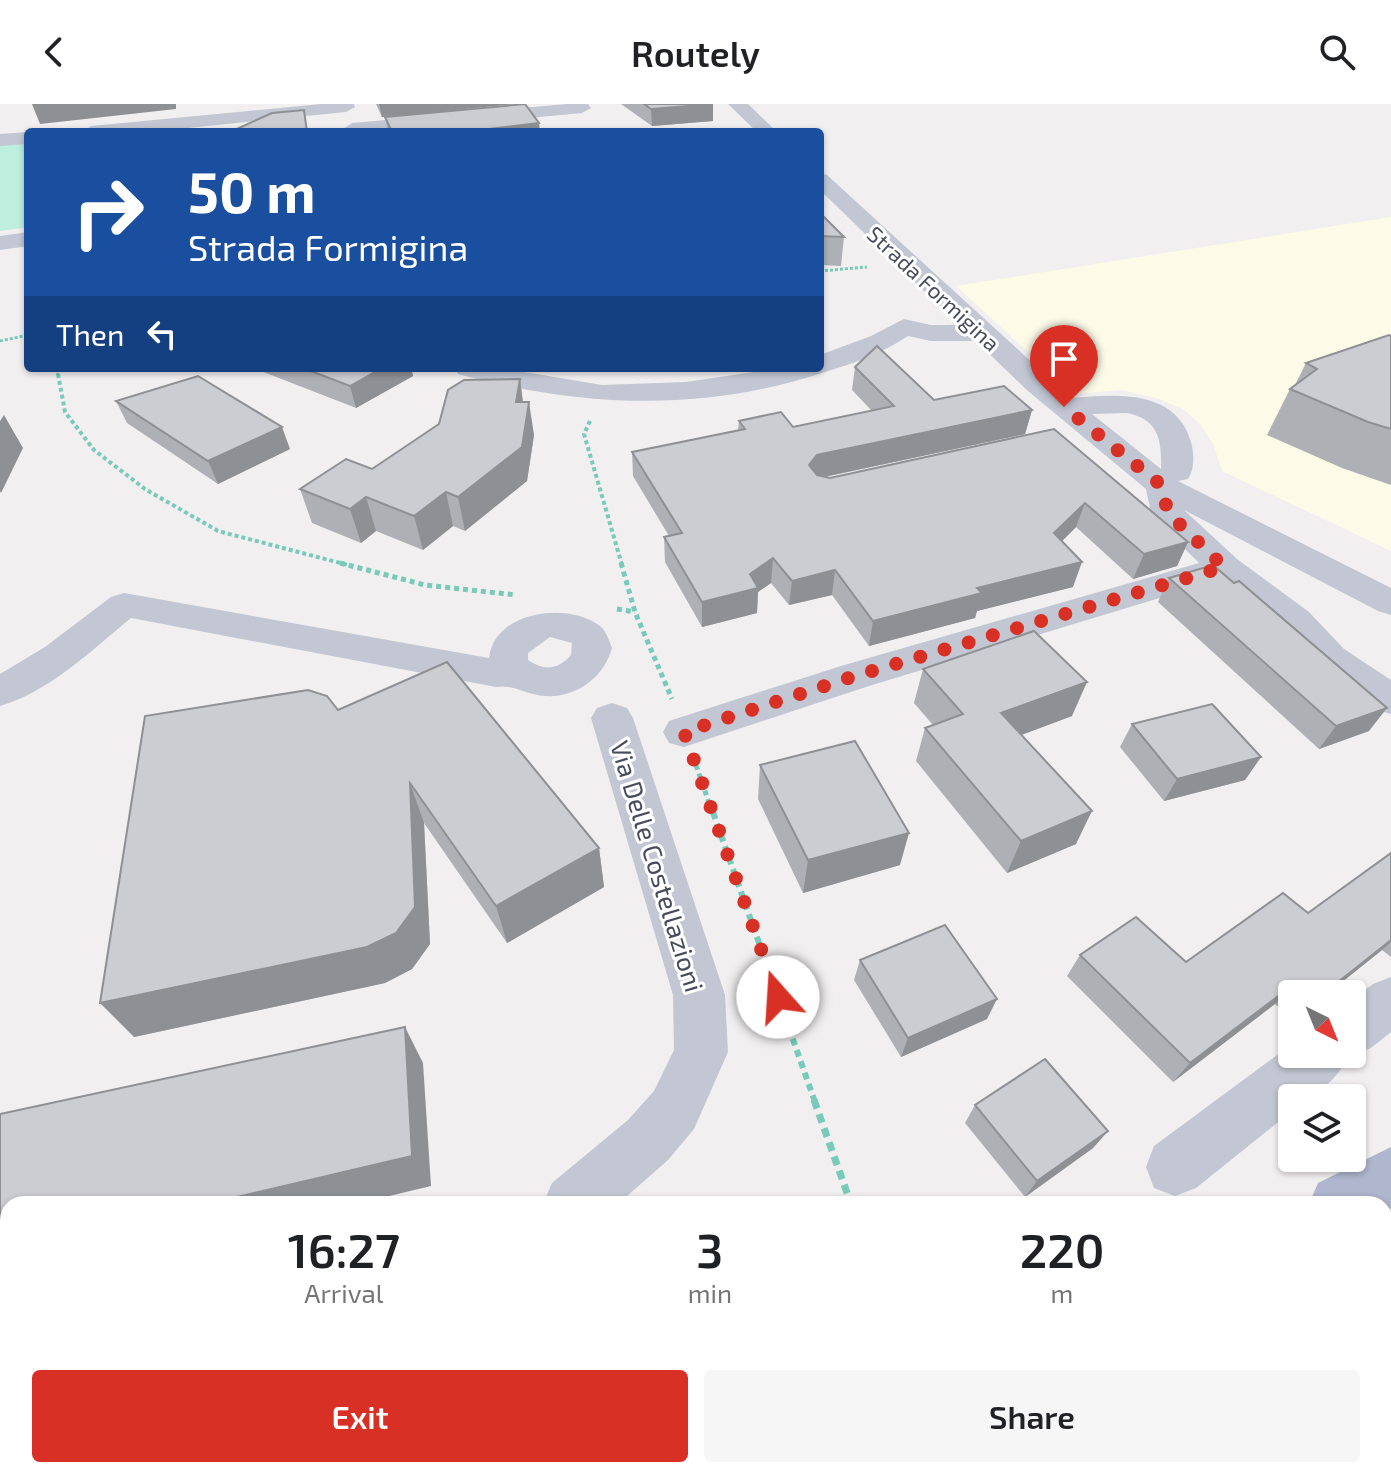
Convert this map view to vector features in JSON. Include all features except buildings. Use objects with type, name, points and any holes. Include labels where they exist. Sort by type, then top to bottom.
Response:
[{"type":"main road","points":[[1354,1196],[1391,1176]]},
{"type":"street","points":[[737,104],[764,128]]},
{"type":"street","points":[[133,128],[346,106],[351,128]]},
{"type":"street","points":[[387,128],[584,111]]},
{"type":"street","points":[[0,140],[24,138]]},
{"type":"street","name":"Strada Formigina","points":[[824,184],[1074,425],[1391,603]]},
{"type":"street","points":[[0,243],[24,240]]},
{"type":"street","points":[[824,363],[881,342],[904,327],[931,333],[980,333]]},
{"type":"street","points":[[483,372],[598,398],[731,389],[796,372]]},
{"type":"street","points":[[1074,425],[1118,403],[1155,413],[1172,424],[1177,436],[1169,478]]},
{"type":"street","name":"Strada Formigina","points":[[1169,478],[1168,513],[1224,567],[1296,621],[1330,658],[1391,700]]},
{"type":"street","name":"Strada Formigina","points":[[1169,478],[1391,575]]},
{"type":"street","points":[[684,732],[855,676],[1224,567]]},
{"type":"street","points":[[1296,621],[1352,583]]},
{"type":"street","name":"Via Delle Costellazioni","points":[[0,692],[59,656],[124,605],[496,673],[514,670]]},
{"type":"street","name":"Via Delle Costellazioni","points":[[584,1196],[604,1181],[674,1110],[701,1052],[699,995],[612,718],[592,658],[594,647],[589,636],[578,628],[547,624],[518,637],[510,648],[508,659],[514,670],[531,679],[553,681],[612,718]]},
{"type":"street","points":[[553,681],[578,673],[592,658]]},
{"type":"street","points":[[1366,1020],[1391,1001]]},
{"type":"street","points":[[1175,1167],[1304,1068]]},
{"type":"path","points":[[824,271],[876,265]]},
{"type":"path","points":[[0,341],[24,336]]},
{"type":"path","points":[[58,372],[65,412],[94,450],[145,489],[218,531],[425,585],[526,596]]},
{"type":"path","points":[[598,398],[584,434],[635,612],[684,732],[848,1196]]},
{"type":"path","points":[[608,608],[635,612]]},
{"type":"shaded area","points":[[1391,217],[1391,551],[1222,471],[1213,444],[1200,424],[1183,409],[1156,398],[1121,390],[1074,394],[956,286]]},
{"type":"green space","points":[[24,142],[24,228],[0,231],[0,145]]},
{"type":"route","points":[[778,997],[684,732],[855,676],[1224,567],[1168,513],[1161,485],[1064,407]]}]
